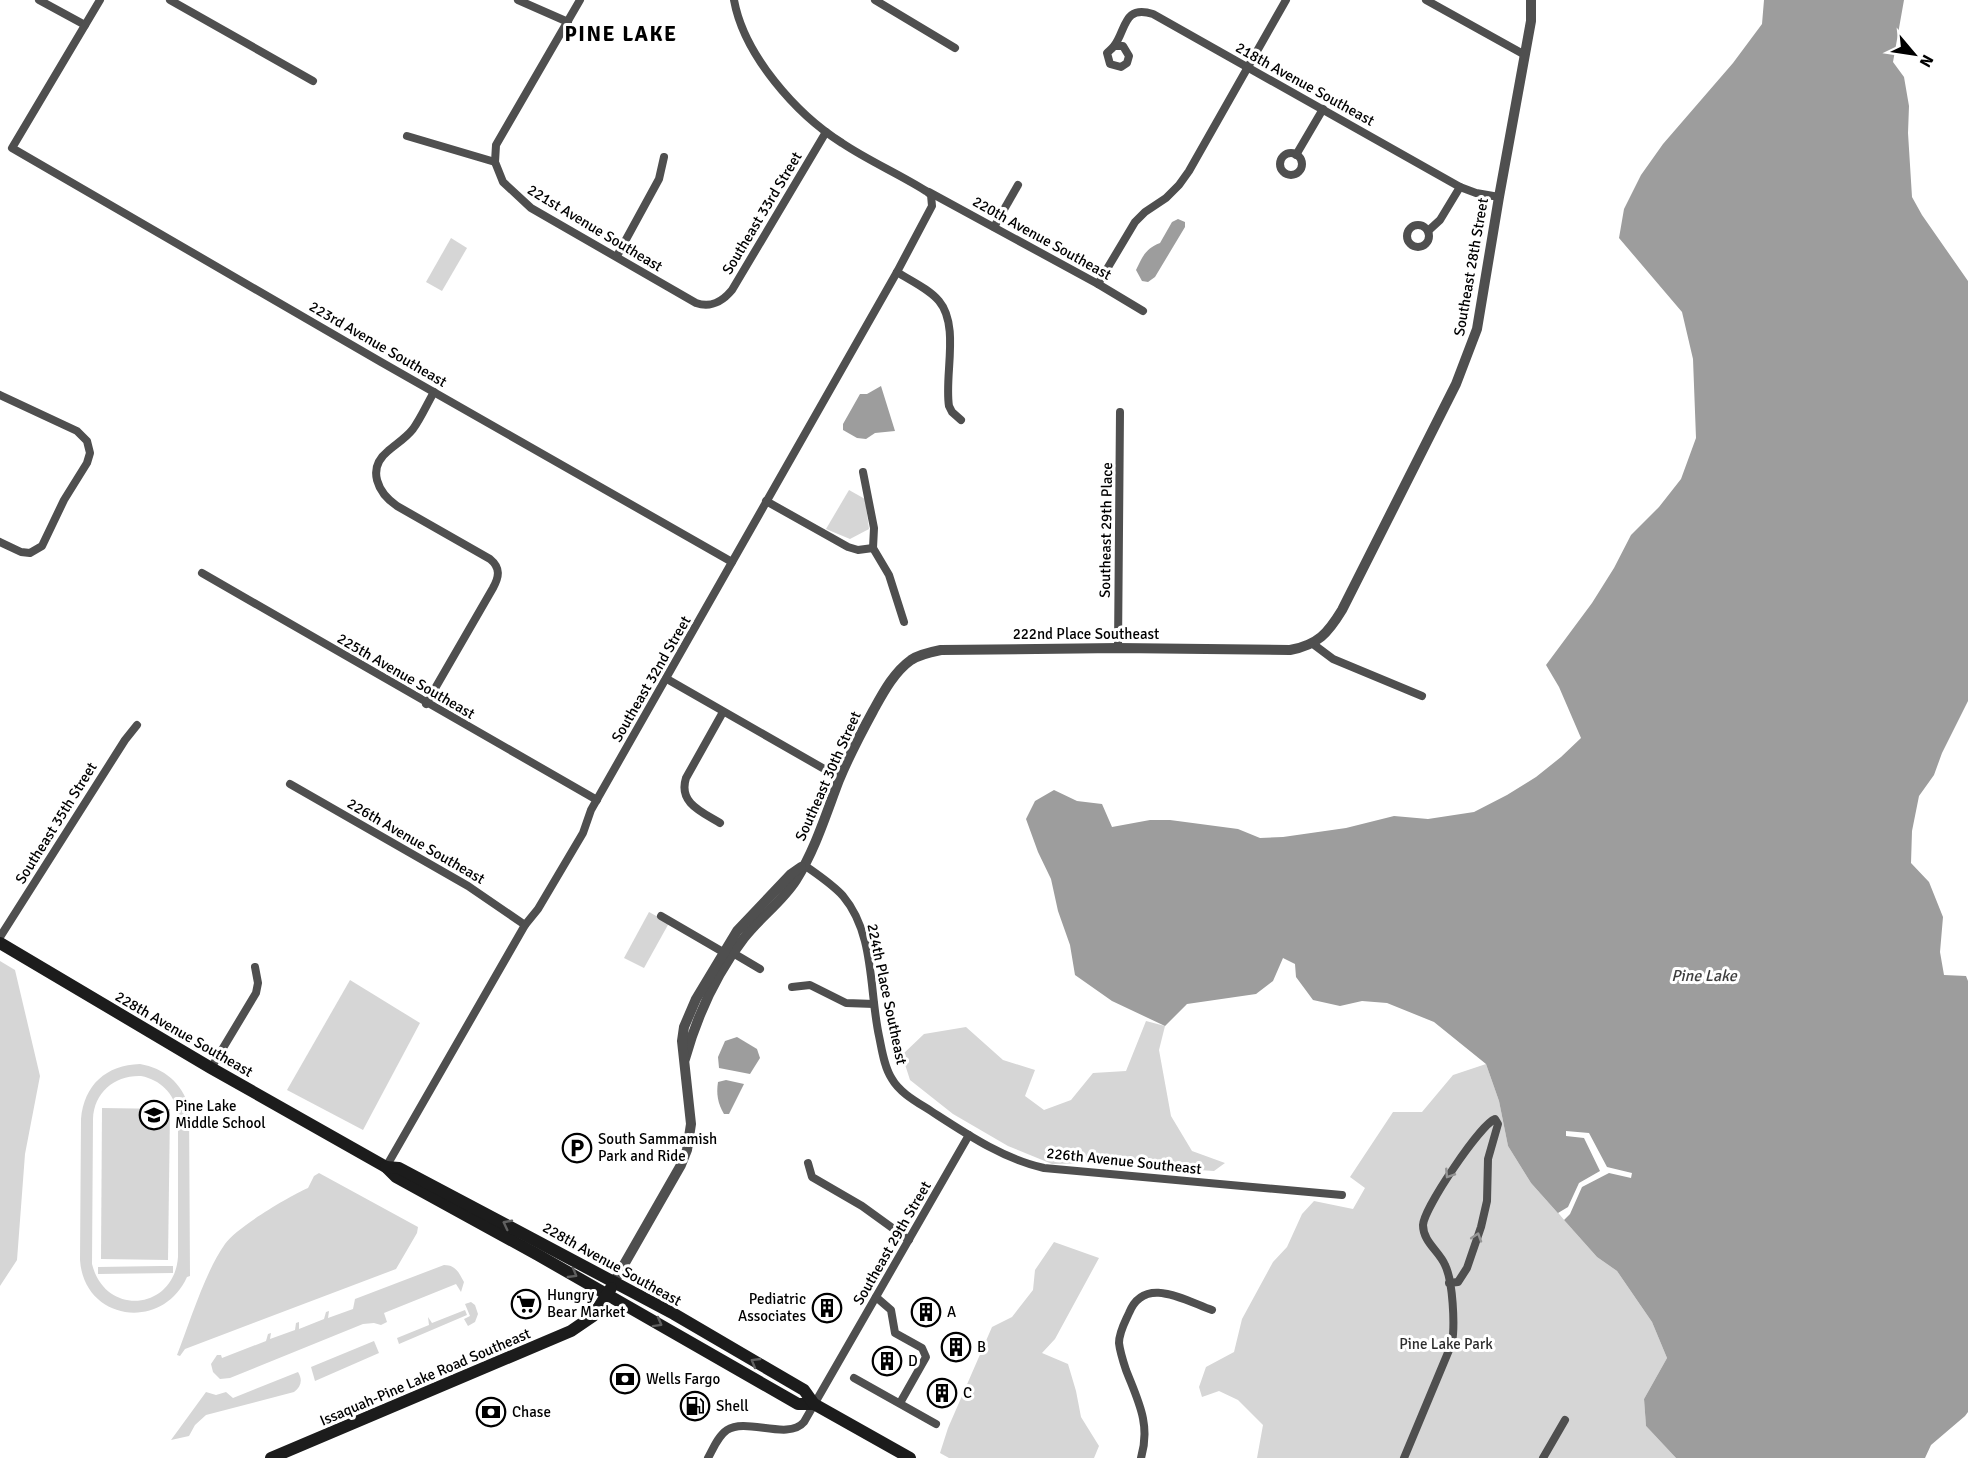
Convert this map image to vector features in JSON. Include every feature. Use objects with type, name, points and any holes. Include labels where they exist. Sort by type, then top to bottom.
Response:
[{"type":"main road","name":"228th Avenue Southeast","points":[[0,943],[211,1068],[386,1167],[396,1177],[607,1294],[798,1404],[814,1404]]},
{"type":"main road","name":"228th Avenue Southeast","points":[[386,1167],[399,1168],[614,1282],[804,1390],[814,1404],[910,1458]]},
{"type":"main road","name":"Issaquah-Pine Lake Road Southeast","points":[[271,1458],[571,1331],[592,1316],[614,1282]]},
{"type":"street","points":[[39,0],[85,25],[100,0]]},
{"type":"street","points":[[170,0],[313,81]]},
{"type":"street","points":[[518,0],[568,22]]},
{"type":"street","points":[[407,136],[495,162],[496,145],[580,0]]},
{"type":"street","name":"220th Avenue Southeast","points":[[734,0],[744,34],[756,56],[781,88],[826,132],[926,191],[1098,284],[1143,311]]},
{"type":"street","points":[[875,0],[955,48]]},
{"type":"street","points":[[1098,284],[1135,222],[1179,185],[1286,0]]},
{"type":"street","points":[[1426,0],[1525,55]]},
{"type":"street","name":"Southeast 28th Street","points":[[1313,644],[1329,630],[1342,610],[1465,364],[1477,329],[1498,197],[1531,21],[1531,0]]},
{"type":"street","name":"218th Avenue Southeast","points":[[1115,46],[1131,15],[1145,11],[1153,14],[1460,186],[1498,197]]},
{"type":"street","name":"223rd Avenue Southeast","points":[[85,25],[12,148],[732,562]]},
{"type":"street","points":[[1296,155],[1323,109]]},
{"type":"street","name":"Southeast 33rd Street","points":[[715,303],[722,300],[732,290],[826,132]]},
{"type":"street","points":[[617,256],[659,179],[664,157]]},
{"type":"street","name":"221st Avenue Southeast","points":[[495,162],[503,182],[531,208],[696,303],[703,306],[715,303]]},
{"type":"street","points":[[994,227],[1018,185]]},
{"type":"street","points":[[1428,231],[1440,220],[1460,186]]},
{"type":"street","name":"220th Avenue Southeast","points":[[926,191],[932,201]]},
{"type":"street","name":"Southeast 32nd Street","points":[[386,1167],[525,925],[538,909],[583,833],[588,816],[930,213],[932,201]]},
{"type":"street","points":[[897,272],[931,294],[944,309],[950,339],[949,406],[961,420]]},
{"type":"street","points":[[426,704],[499,574],[496,564],[490,559],[390,502],[379,488],[377,477],[382,458],[413,428],[434,392]]},
{"type":"street","points":[[0,395],[77,431],[84,436],[90,447],[90,459],[64,501],[47,538],[38,549],[21,552],[0,542]]},
{"type":"street","name":"Southeast 29th Place","points":[[1118,648],[1120,412]]},
{"type":"street","points":[[863,472],[874,528],[873,548],[889,575],[904,622]]},
{"type":"street","points":[[766,501],[848,547],[858,550],[873,548]]},
{"type":"street","name":"225th Avenue Southeast","points":[[202,573],[426,704],[597,800]]},
{"type":"street","points":[[1313,644],[1333,659],[1422,696]]},
{"type":"street","name":"222nd Place Southeast","points":[[879,700],[901,669],[920,655],[941,650],[1118,648],[1290,650],[1313,644]]},
{"type":"street","points":[[667,679],[840,778]]},
{"type":"street","name":"Southeast 30th Street","points":[[804,865],[840,778],[879,700]]},
{"type":"street","points":[[720,823],[692,806],[687,800],[684,786],[686,778],[723,712]]},
{"type":"street","name":"Southeast 35th Street","points":[[0,937],[124,740],[137,725]]},
{"type":"street","name":"226th Avenue Southeast","points":[[290,784],[459,880],[525,925]]},
{"type":"street","name":"Issaquah-Pine Lake Road Southeast","points":[[614,1282],[681,1165],[687,1150],[692,1124],[682,1041],[684,1027],[696,999],[728,953],[747,918],[791,874],[804,865]]},
{"type":"street","name":"224th Place Southeast","points":[[804,865],[844,897],[864,934],[885,1061],[892,1079]]},
{"type":"street","points":[[661,916],[760,969]]},
{"type":"street","points":[[211,1068],[256,993],[258,983],[255,967]]},
{"type":"street","points":[[792,987],[810,985],[846,1003],[874,1004]]},
{"type":"street","name":"226th Avenue Southeast","points":[[892,1079],[908,1095],[969,1135],[1022,1162],[1044,1168],[1342,1195]]},
{"type":"street","points":[[1404,1458],[1452,1343],[1455,1327],[1446,1266],[1427,1240],[1423,1226],[1426,1214],[1456,1164],[1485,1125],[1495,1119],[1498,1124],[1488,1159],[1487,1201],[1481,1227],[1467,1268],[1458,1282],[1449,1284]]},
{"type":"street","name":"Southeast 29th Street","points":[[708,1458],[726,1430],[740,1427],[795,1429],[804,1422],[969,1135]]},
{"type":"street","points":[[808,1163],[812,1177],[879,1218],[909,1240]]},
{"type":"street","points":[[1141,1458],[1145,1439],[1144,1419],[1119,1342],[1120,1333],[1131,1308],[1141,1295],[1150,1292],[1161,1293],[1212,1310]]},
{"type":"street","points":[[876,1297],[891,1310],[895,1333],[922,1348],[926,1357],[900,1403]]},
{"type":"street","points":[[854,1378],[936,1424]]},
{"type":"street","points":[[1543,1458],[1565,1420]]},
{"type":"green space","points":[[451,238],[467,248],[442,291],[426,282]]},
{"type":"green space","points":[[849,490],[865,499],[869,529],[850,539],[826,529]]},
{"type":"green space","points":[[649,912],[669,923],[644,968],[624,958]]},
{"type":"green space","points":[[0,961],[15,970],[40,1076],[25,1154],[17,1260],[0,1286]]},
{"type":"green space","points":[[350,980],[420,1023],[363,1130],[287,1090]]},
{"type":"green space","points":[[1146,1021],[1165,1026],[1159,1050],[1171,1116],[1192,1151],[1225,1163],[1214,1171],[1092,1163],[1052,1164],[1008,1146],[953,1114],[910,1080],[902,1055],[924,1034],[966,1027],[1003,1060],[1035,1070],[1025,1096],[1044,1110],[1071,1100],[1093,1073],[1126,1071]]},
{"type":"green space","name":"Pine Lake Park","points":[[1486,1064],[1499,1101],[1508,1146],[1531,1183],[1597,1257],[1617,1271],[1652,1322],[1667,1358],[1644,1399],[1646,1426],[1676,1458],[1257,1458],[1263,1425],[1238,1400],[1219,1391],[1202,1397],[1199,1387],[1206,1367],[1234,1352],[1242,1319],[1273,1262],[1287,1247],[1302,1214],[1314,1201],[1353,1209],[1365,1188],[1350,1177],[1393,1112],[1422,1112],[1453,1075]]},
{"type":"green space","points":[[128,1065],[149,1066],[164,1073],[177,1084],[189,1107],[190,1276],[175,1295],[160,1306],[143,1312],[126,1312],[109,1307],[95,1296],[85,1280],[80,1260],[83,1107],[92,1087],[99,1079],[117,1068]],"holes":[[[132,1076],[148,1078],[165,1088],[178,1112],[178,1257],[174,1275],[165,1288],[152,1297],[138,1301],[124,1299],[110,1293],[99,1281],[92,1264],[93,1119],[97,1101],[108,1087],[123,1078]]]},
{"type":"green space","points":[[102,1108],[170,1109],[168,1260],[101,1259]]},
{"type":"green space","points":[[319,1173],[418,1227],[417,1233],[396,1269],[185,1349],[180,1356],[177,1355],[204,1283],[225,1244],[251,1221],[308,1188],[314,1176]]},
{"type":"green space","points":[[1054,1242],[1099,1258],[1055,1339],[1042,1353],[1068,1364],[1081,1417],[1099,1446],[1094,1458],[949,1458],[940,1453],[948,1428],[992,1327],[1012,1317],[1033,1290],[1035,1270]]},
{"type":"green space","points":[[444,1265],[457,1270],[464,1282],[461,1292],[456,1284],[384,1313],[387,1322],[381,1325],[363,1324],[230,1378],[220,1379],[213,1372],[211,1364],[217,1355],[221,1355],[222,1358],[266,1341],[268,1334],[271,1333],[270,1339],[295,1330],[296,1323],[299,1322],[299,1329],[324,1319],[326,1312],[329,1311],[328,1318],[353,1309],[355,1299]]},
{"type":"green space","points":[[173,1266],[173,1273],[98,1274],[98,1267]]},
{"type":"green space","points":[[471,1302],[475,1305],[478,1314],[475,1322],[468,1326],[464,1319],[470,1316],[465,1304]]},
{"type":"green space","points":[[465,1310],[467,1315],[399,1344],[397,1338],[429,1325],[428,1317],[432,1323]]},
{"type":"green space","points":[[374,1341],[379,1353],[315,1381],[311,1367]]},
{"type":"green space","points":[[298,1372],[300,1383],[294,1392],[206,1415],[195,1425],[189,1436],[171,1440],[206,1392],[216,1395],[226,1392],[233,1398]]},
{"type":"water","name":"Pine Lake","points":[[1764,0],[1904,0],[1893,62],[1904,77],[1909,106],[1908,133],[1912,197],[1968,281],[1968,701],[1942,753],[1934,775],[1919,796],[1912,831],[1911,863],[1929,882],[1943,917],[1940,952],[1944,975],[1966,976],[1968,981],[1968,1412],[1931,1445],[1925,1458],[1676,1458],[1646,1426],[1644,1399],[1667,1358],[1652,1322],[1617,1271],[1597,1257],[1531,1183],[1508,1146],[1499,1101],[1486,1064],[1434,1022],[1387,1003],[1362,1001],[1340,1006],[1313,1000],[1296,977],[1295,964],[1283,958],[1273,981],[1256,994],[1187,1004],[1165,1026],[1112,1001],[1075,975],[1070,945],[1058,911],[1051,879],[1026,819],[1035,801],[1054,790],[1077,801],[1102,804],[1112,827],[1150,820],[1170,820],[1238,829],[1260,838],[1346,828],[1394,816],[1428,819],[1474,812],[1507,795],[1536,777],[1581,738],[1559,687],[1546,665],[1592,603],[1631,535],[1659,507],[1681,479],[1696,438],[1693,359],[1682,312],[1619,238],[1624,209],[1641,175],[1663,144],[1733,63],[1762,24]]},
{"type":"water","points":[[1178,219],[1185,222],[1185,227],[1155,277],[1148,282],[1142,281],[1136,270],[1143,257],[1148,250],[1160,243],[1172,222]]},
{"type":"water","points":[[881,386],[895,431],[875,433],[866,439],[857,438],[843,430],[843,424],[860,394],[867,394]]},
{"type":"water","points":[[737,1037],[757,1049],[760,1058],[750,1074],[719,1068],[718,1057],[725,1041]]},
{"type":"water","points":[[726,1080],[744,1084],[729,1114],[724,1114],[717,1095],[718,1082]]},
{"type":"pier","points":[[1566,1131],[1589,1133],[1607,1167],[1632,1173],[1631,1178],[1609,1173],[1582,1187],[1570,1214],[1564,1220],[1558,1213],[1568,1207],[1579,1183],[1600,1171],[1584,1138],[1566,1136]]},
{"type":"place","name":"Pine Lake Middle School","points":[[154,1115]]},
{"type":"place","name":"South Sammamish Park and Ride","points":[[577,1148]]},
{"type":"place","name":"Hungry Bear Market","points":[[526,1304]]},
{"type":"place","name":"Pediatric Associates","points":[[827,1308]]},
{"type":"place","name":"A","points":[[926,1312]]},
{"type":"place","name":"B","points":[[956,1347]]},
{"type":"place","name":"D","points":[[887,1361]]},
{"type":"place","name":"Wells Fargo","points":[[625,1379]]},
{"type":"place","name":"C","points":[[942,1393]]},
{"type":"place","name":"Shell","points":[[695,1406]]},
{"type":"place","name":"Chase","points":[[491,1412]]},
{"type":"district","name":"PINE LAKE","points":[[621,34]]}]
